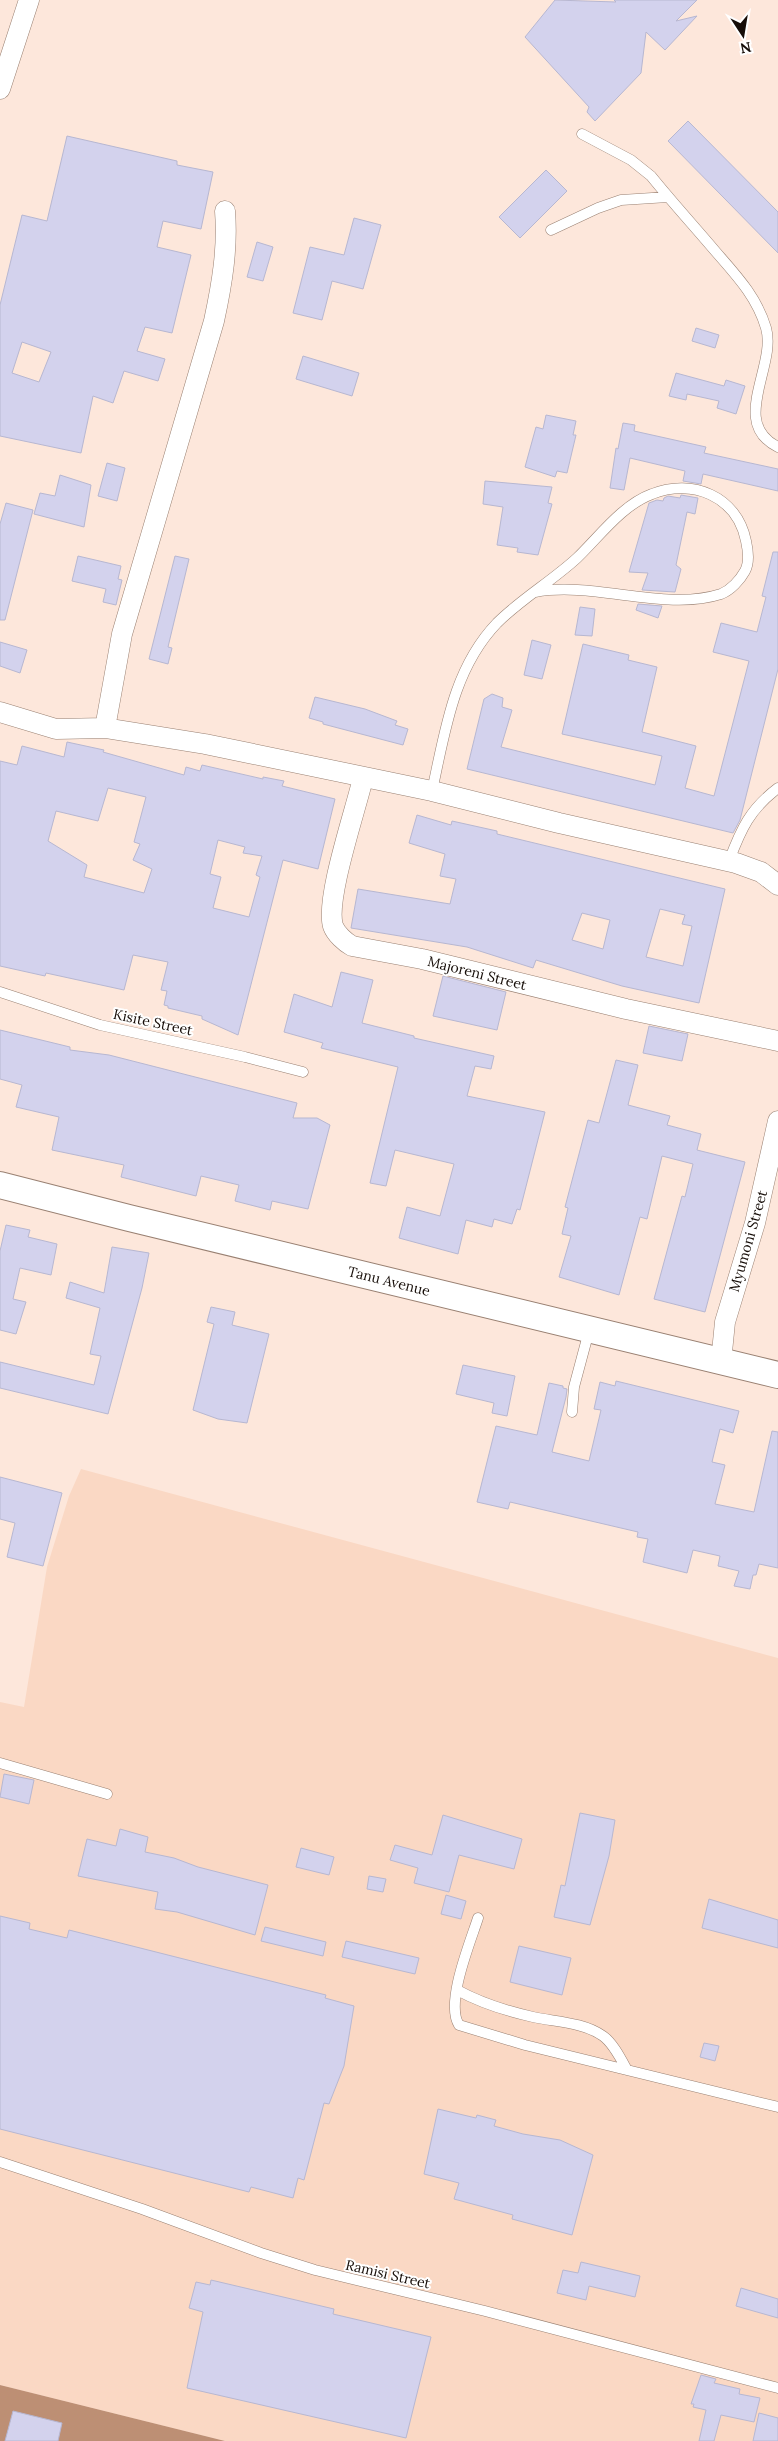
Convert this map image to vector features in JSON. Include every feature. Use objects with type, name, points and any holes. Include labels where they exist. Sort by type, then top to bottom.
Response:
[{"type":"street","points":[[0,89],[29,0]]},
{"type":"street","points":[[104,728],[122,634],[214,321],[221,289],[227,239],[225,211]]},
{"type":"street","points":[[0,712],[56,729],[104,728],[204,744],[432,791],[559,823],[769,869],[778,885]]},
{"type":"street","name":"Majoreni Street","points":[[364,778],[334,896],[333,926],[346,942],[352,946],[439,962],[626,1009],[778,1040]]},
{"type":"street","name":"Myumoni Street","points":[[721,1362],[725,1322],[755,1223],[777,1132]]},
{"type":"street","name":"Tanu Avenue","points":[[0,1185],[589,1331],[778,1375]]},
{"type":"lane","points":[[582,134],[631,160],[651,176],[740,280],[758,307],[766,329],[767,342],[756,407],[757,424],[761,435],[778,446]]},
{"type":"lane","points":[[551,230],[598,208],[621,200],[668,197]]},
{"type":"lane","points":[[432,791],[452,700],[471,659],[496,624],[535,592],[573,561],[636,502],[650,494],[668,489],[692,488],[708,493],[739,519],[744,531],[748,561],[746,570],[734,585],[720,594],[672,599],[565,589],[535,592]]},
{"type":"lane","points":[[729,861],[750,814],[778,788]]},
{"type":"lane","name":"Kisite Street","points":[[0,992],[100,1024],[303,1072]]},
{"type":"lane","points":[[572,1412],[574,1386],[589,1331]]},
{"type":"lane","points":[[0,1763],[107,1794]]},
{"type":"lane","points":[[478,1918],[457,1990],[455,2018],[459,2025],[467,2029],[778,2107]]},
{"type":"lane","points":[[457,1990],[476,2000],[505,2010],[574,2024],[602,2035],[608,2040],[627,2070]]},
{"type":"lane","name":"Ramisi Street","points":[[0,2162],[142,2209],[261,2253],[315,2270],[485,2311],[778,2388]]},
{"type":"shaded area","points":[[81,1469],[778,1658],[778,2441],[225,2441],[0,2385],[0,1702],[24,1707],[47,1567],[69,1496]]},
{"type":"shaded area","points":[[0,2385],[225,2441],[0,2441]]},
{"type":"building","points":[[555,0],[616,2],[614,0],[697,0],[676,21],[697,16],[665,50],[646,32],[641,73],[595,121],[587,112],[589,107],[525,37]]},
{"type":"building","points":[[688,121],[778,212],[778,253],[668,141]]},
{"type":"building","points":[[67,136],[177,161],[177,165],[213,172],[201,229],[163,221],[157,247],[191,255],[172,333],[145,327],[137,351],[165,359],[158,381],[124,371],[113,403],[93,396],[81,453],[0,436],[0,305],[22,215],[47,221]],"holes":[[[22,342],[51,352],[39,382],[12,373]]]},
{"type":"building","points":[[546,170],[567,191],[520,238],[499,217]]},
{"type":"building","points":[[354,218],[381,225],[363,289],[332,281],[322,320],[293,313],[310,247],[344,255]]},
{"type":"building","points":[[257,242],[273,247],[263,281],[247,277]]},
{"type":"building","points":[[696,328],[719,335],[715,348],[692,341]]},
{"type":"building","points":[[303,356],[359,373],[352,396],[296,379]]},
{"type":"building","points":[[676,373],[724,386],[726,380],[745,386],[736,414],[717,408],[719,401],[687,394],[686,400],[669,396]]},
{"type":"building","points":[[546,415],[576,421],[573,435],[576,435],[567,473],[557,471],[555,477],[525,467],[536,427],[543,429]]},
{"type":"building","points":[[623,423],[635,425],[634,431],[706,447],[704,453],[778,469],[778,491],[703,474],[701,484],[683,481],[685,471],[630,458],[624,490],[610,488],[616,448],[618,449]]},
{"type":"building","points":[[107,463],[125,468],[117,501],[98,496]]},
{"type":"building","points":[[60,475],[91,485],[84,527],[34,514],[40,493],[55,496]]},
{"type":"building","points":[[485,481],[552,487],[548,503],[552,504],[538,555],[517,552],[518,548],[497,545],[503,507],[483,504]]},
{"type":"building","points":[[681,495],[698,498],[695,514],[687,512],[676,565],[681,569],[675,592],[642,590],[648,573],[629,572],[649,503],[657,500],[663,501],[668,496],[680,498]]},
{"type":"building","points":[[6,503],[33,510],[5,620],[0,620],[0,524]]},
{"type":"building","points":[[773,552],[778,552],[778,669],[740,820],[733,833],[467,769],[484,699],[492,694],[503,698],[502,707],[512,710],[501,747],[655,785],[662,756],[562,734],[583,644],[629,655],[628,660],[657,667],[642,732],[696,746],[685,788],[714,796],[749,661],[713,652],[721,623],[757,632],[766,597],[762,596]]},
{"type":"building","points":[[78,556],[121,566],[118,579],[122,580],[116,605],[103,602],[106,589],[72,581]]},
{"type":"building","points":[[175,556],[189,559],[168,647],[172,648],[168,664],[149,659]]},
{"type":"building","points":[[638,604],[662,606],[658,618],[636,610]]},
{"type":"building","points":[[580,607],[595,609],[592,636],[575,635]]},
{"type":"building","points":[[532,640],[551,645],[542,679],[524,675]]},
{"type":"building","points":[[0,642],[27,650],[20,673],[0,666]]},
{"type":"building","points":[[315,697],[365,709],[397,721],[395,725],[408,729],[403,745],[323,724],[323,722],[309,718]]},
{"type":"building","points":[[67,742],[104,750],[103,752],[184,775],[186,767],[200,771],[202,765],[263,779],[263,777],[284,781],[282,786],[335,799],[318,869],[283,860],[238,1035],[202,1019],[202,1016],[168,1008],[168,1006],[164,1005],[167,991],[161,990],[168,962],[133,955],[124,990],[46,973],[45,976],[0,966],[0,761],[17,765],[22,746],[64,757]],"holes":[[[108,788],[146,797],[134,842],[140,844],[133,860],[152,869],[144,893],[84,877],[87,865],[48,841],[56,811],[98,821]],[[218,840],[245,847],[243,853],[262,856],[256,875],[260,877],[249,917],[213,908],[221,877],[210,874]]]},
{"type":"building","points":[[417,815],[451,825],[452,821],[497,831],[497,834],[725,889],[699,1003],[622,986],[536,960],[533,968],[467,947],[351,928],[358,889],[450,904],[456,879],[440,876],[445,854],[409,843]],"holes":[[[660,909],[685,915],[682,924],[692,926],[683,966],[646,957]],[[582,913],[610,920],[603,949],[572,940]]]},
{"type":"building","points":[[341,972],[373,980],[362,1023],[414,1036],[414,1038],[494,1056],[491,1069],[475,1066],[467,1096],[545,1112],[520,1210],[517,1209],[512,1224],[494,1219],[492,1227],[466,1220],[458,1254],[399,1238],[407,1207],[440,1216],[454,1164],[395,1150],[386,1186],[370,1183],[398,1067],[321,1048],[323,1043],[284,1032],[294,994],[332,1007]]},
{"type":"building","points":[[443,976],[506,992],[497,1030],[433,1016]]},
{"type":"building","points":[[649,1026],[688,1034],[682,1061],[643,1053]]},
{"type":"building","points":[[0,1030],[70,1047],[70,1050],[109,1055],[297,1103],[293,1118],[317,1118],[330,1125],[308,1209],[272,1201],[270,1210],[235,1201],[239,1185],[201,1176],[196,1196],[121,1177],[124,1165],[52,1150],[59,1117],[16,1107],[22,1085],[0,1079]]},
{"type":"building","points":[[616,1060],[638,1065],[628,1105],[670,1116],[667,1125],[701,1134],[697,1150],[745,1162],[705,1312],[654,1299],[682,1196],[685,1197],[693,1164],[662,1156],[647,1219],[640,1217],[619,1295],[559,1277],[571,1236],[562,1234],[568,1208],[565,1207],[588,1120],[599,1123]]},
{"type":"building","points":[[6,1225],[30,1230],[28,1237],[57,1244],[51,1275],[20,1268],[13,1299],[26,1302],[16,1334],[0,1330],[0,1251]]},
{"type":"building","points":[[112,1247],[149,1253],[142,1288],[108,1414],[0,1388],[0,1362],[94,1385],[101,1356],[90,1354],[100,1308],[66,1298],[70,1282],[104,1293]]},
{"type":"building","points":[[211,1307],[235,1312],[232,1325],[269,1334],[247,1423],[218,1419],[193,1410],[214,1324],[207,1322]]},
{"type":"building","points":[[463,1365],[515,1376],[507,1416],[492,1413],[494,1403],[456,1394]]},
{"type":"building","points":[[616,1381],[739,1411],[733,1433],[720,1429],[712,1462],[725,1465],[715,1504],[754,1512],[772,1431],[778,1432],[778,1568],[759,1564],[756,1575],[753,1575],[750,1589],[734,1586],[739,1571],[718,1566],[720,1556],[693,1550],[687,1573],[643,1562],[648,1539],[637,1537],[638,1532],[510,1502],[508,1509],[477,1502],[496,1426],[537,1435],[549,1383],[563,1386],[563,1388],[567,1389],[566,1397],[552,1452],[589,1461],[601,1410],[594,1409],[600,1382],[615,1386]]},
{"type":"building","points":[[0,1477],[62,1493],[43,1566],[7,1557],[15,1523],[0,1519]]},
{"type":"building","points":[[4,1774],[34,1780],[29,1804],[0,1797]]},
{"type":"building","points":[[580,1813],[615,1820],[609,1856],[590,1925],[554,1917],[561,1885],[565,1886]]},
{"type":"building","points":[[443,1815],[522,1839],[514,1869],[459,1855],[449,1892],[414,1883],[418,1868],[390,1860],[395,1845],[432,1855]]},
{"type":"building","points":[[120,1829],[148,1837],[145,1852],[174,1858],[198,1867],[268,1885],[255,1935],[177,1912],[155,1909],[158,1892],[78,1876],[87,1839],[116,1846]]},
{"type":"building","points":[[301,1848],[334,1857],[329,1875],[296,1867]]},
{"type":"building","points":[[369,1876],[386,1879],[383,1892],[367,1889]]},
{"type":"building","points":[[446,1895],[466,1901],[461,1919],[441,1914]]},
{"type":"building","points":[[709,1899],[778,1920],[778,1948],[702,1928]]},
{"type":"building","points":[[0,1916],[30,1923],[29,1929],[67,1938],[69,1930],[326,1995],[325,1998],[354,2006],[344,2066],[329,2104],[324,2103],[304,2180],[298,2178],[293,2198],[251,2187],[249,2192],[0,2129]]},
{"type":"building","points":[[265,1927],[326,1942],[323,1956],[261,1941]]},
{"type":"building","points":[[346,1941],[419,1958],[415,1974],[342,1957]]},
{"type":"building","points":[[519,1946],[571,1958],[562,1995],[510,1982]]},
{"type":"building","points":[[704,2043],[719,2046],[715,2061],[700,2057]]},
{"type":"building","points":[[438,2109],[476,2118],[477,2115],[496,2120],[494,2126],[523,2134],[560,2140],[593,2155],[572,2235],[512,2219],[513,2215],[454,2199],[459,2183],[424,2174]]},
{"type":"building","points":[[581,2262],[640,2276],[635,2297],[589,2286],[586,2300],[557,2293],[563,2270],[578,2273]]},
{"type":"building","points":[[211,2280],[334,2309],[333,2314],[431,2337],[406,2438],[187,2388],[203,2312],[189,2308],[196,2282],[210,2285]]},
{"type":"building","points":[[741,2288],[778,2299],[778,2318],[736,2306]]},
{"type":"building","points":[[701,2375],[716,2379],[714,2383],[740,2389],[739,2394],[760,2398],[754,2422],[721,2415],[714,2441],[699,2441],[706,2410],[693,2407],[694,2404],[691,2404]]},
{"type":"building","points":[[13,2411],[62,2423],[58,2441],[5,2441]]},
{"type":"building","points":[[759,2413],[778,2418],[778,2441],[753,2441]]}]
